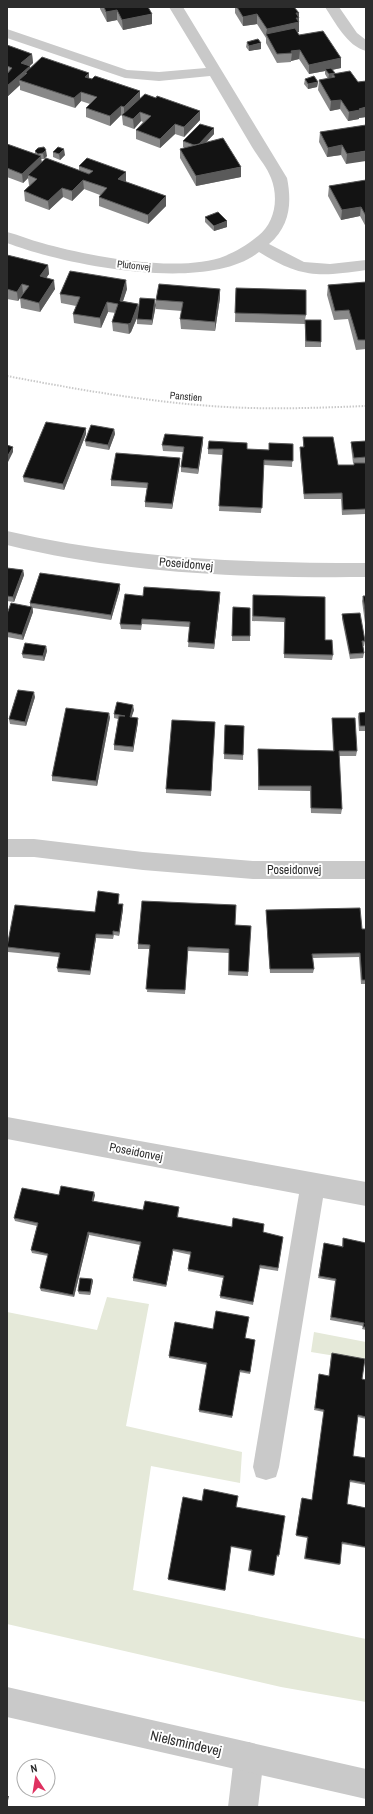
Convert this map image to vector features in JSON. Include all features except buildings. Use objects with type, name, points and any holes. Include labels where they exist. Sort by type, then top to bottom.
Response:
[{"type":"street","name":"Plutonvej","points":[[7,237],[67,254],[128,266],[173,269],[202,267],[225,262],[259,245],[274,230],[282,214],[284,197],[279,178],[176,7]]},
{"type":"street","points":[[332,7],[352,36],[366,47]]},
{"type":"street","points":[[7,33],[125,74],[164,78],[215,71]]},
{"type":"street","points":[[259,245],[294,264],[313,270],[366,265]]},
{"type":"street","name":"Poseidonvej","points":[[7,538],[69,552],[183,565],[291,571],[366,570]]},
{"type":"street","name":"Poseidonvej","points":[[7,848],[34,848],[143,861],[253,870],[366,870]]},
{"type":"street","name":"Poseidonvej","points":[[7,1128],[366,1194]]},
{"type":"street","points":[[266,1467],[313,1185]]},
{"type":"street","name":"Nielsmindevej","points":[[7,1702],[366,1784]]},
{"type":"street","points":[[243,1807],[249,1757]]},
{"type":"path","name":"Panstien","points":[[7,376],[83,391],[191,404],[302,408],[366,406]]},
{"type":"green space","points":[[107,1297],[149,1304],[126,1426],[242,1452],[240,1483],[151,1466],[133,1590],[366,1639],[366,1702],[281,1687],[7,1624],[7,1312],[97,1330]]},
{"type":"green space","points":[[314,1332],[366,1342],[366,1361],[311,1352]]}]
